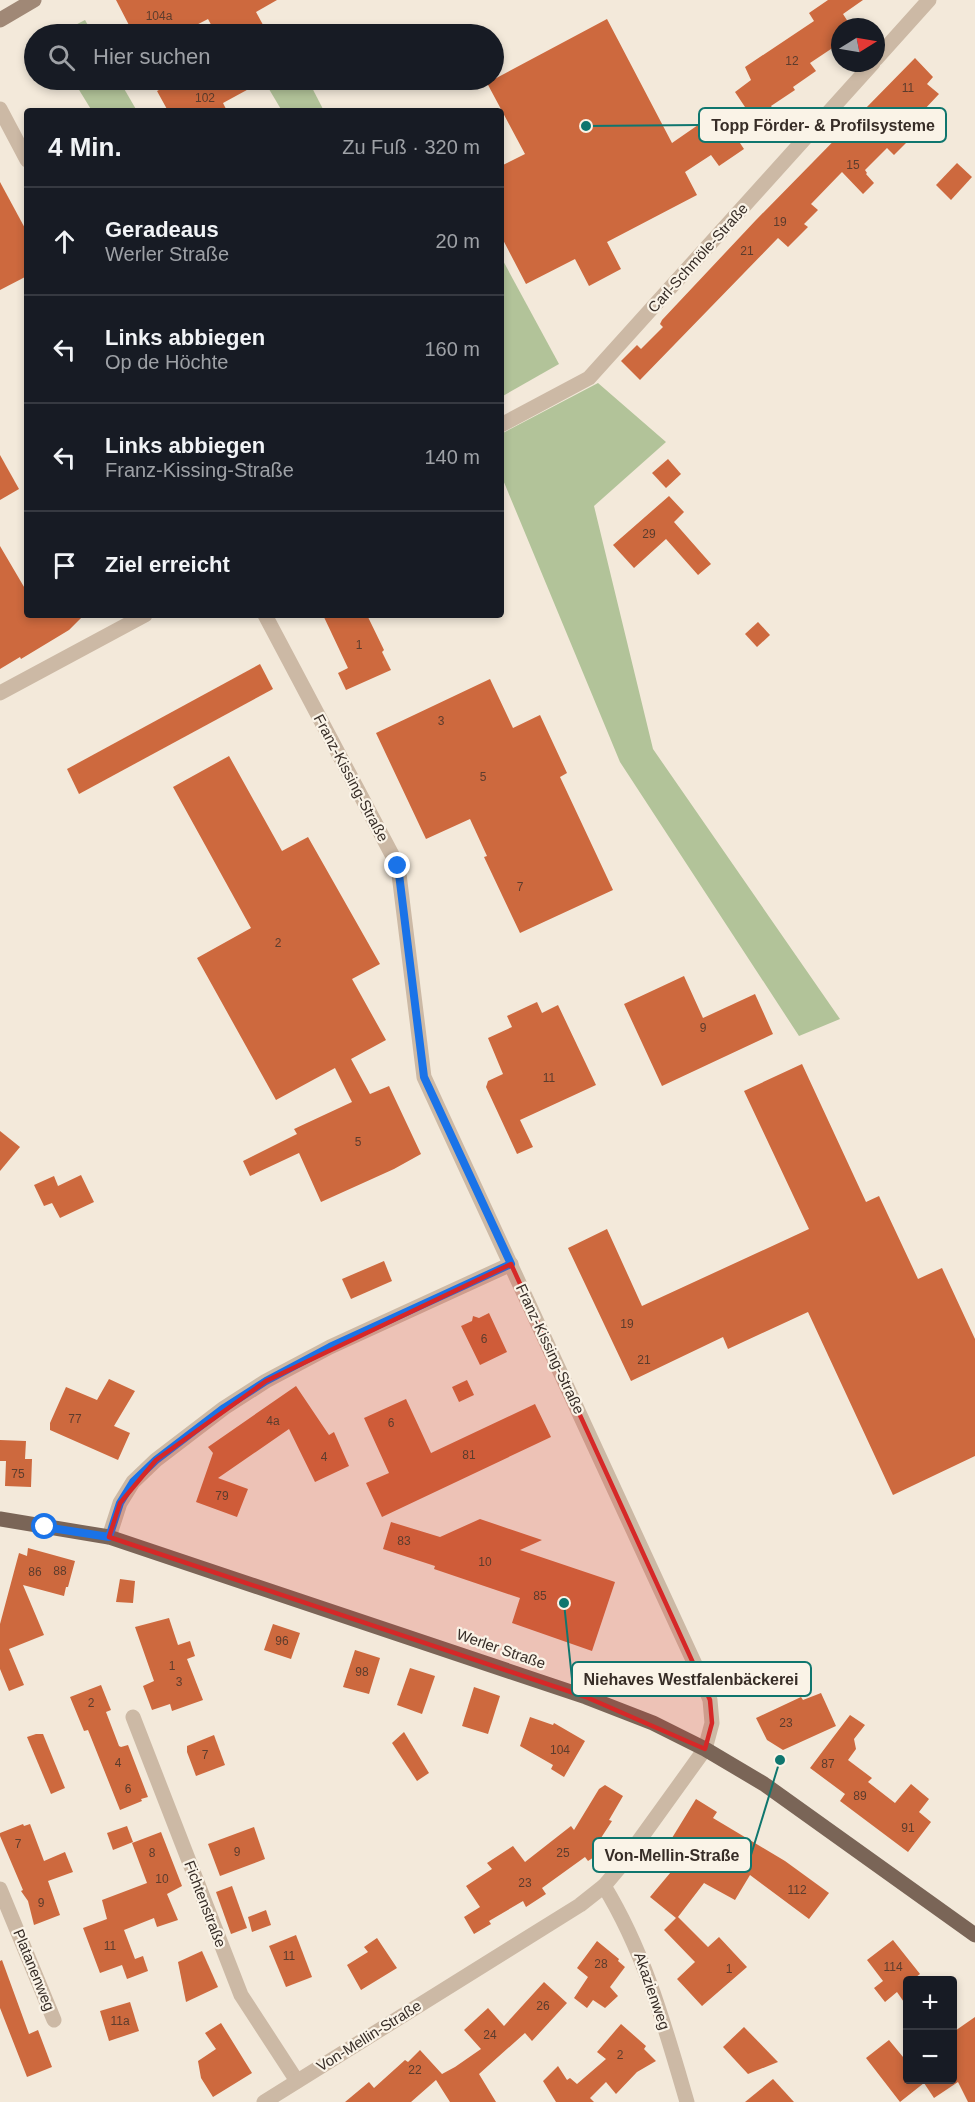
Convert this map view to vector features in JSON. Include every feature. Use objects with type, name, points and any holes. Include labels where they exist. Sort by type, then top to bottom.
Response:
[{"type":"main road","points":[[0,20],[34,0]]},
{"type":"main road","name":"Werler Straße","points":[[0,1519],[109,1537],[586,1697],[653,1723],[705,1749],[784,1798],[975,1935]]},
{"type":"street","points":[[885,49],[929,0]]},
{"type":"street","name":"Carl-Schmöle-Straße","points":[[504,423],[589,378],[865,72]]},
{"type":"street","points":[[0,109],[24,154]]},
{"type":"street","points":[[0,693],[139,618]]},
{"type":"street","name":"Franz-Kissing-Straße","points":[[267,618],[398,866],[424,1077],[710,1700],[712,1723],[705,1749]]},
{"type":"street","points":[[109,1537],[120,1503],[133,1482],[156,1460],[224,1408],[266,1381],[330,1347],[511,1264]]},
{"type":"street","name":"Fichtenstraße","points":[[133,1717],[241,1995],[297,2081]]},
{"type":"street","name":"Von-Mellin-Straße","points":[[264,2102],[580,1905],[604,1886],[620,1868],[705,1749]]},
{"type":"street","name":"Akazienweg","points":[[604,1886],[621,1914],[652,1986],[687,2102]]},
{"type":"street","name":"Platanenweg","points":[[0,1889],[7,1924],[54,2020]]},
{"type":"highlighted area","points":[[511,1264],[710,1700],[712,1723],[705,1749],[586,1697],[109,1537],[120,1503],[156,1460],[266,1381]]},
{"type":"green space","points":[[79,90],[125,90],[135,108],[90,108]]},
{"type":"green space","points":[[270,90],[313,90],[322,108],[280,108]]},
{"type":"green space","points":[[504,263],[559,364],[504,395]]},
{"type":"green space","points":[[598,383],[666,442],[594,506],[653,749],[840,1019],[799,1036],[620,762],[504,482],[504,432]]},
{"type":"building","points":[[116,0],[277,0],[256,12],[263,24],[211,24],[208,19],[198,24],[128,24]]},
{"type":"building","points":[[828,0],[863,0],[843,14],[846,18],[831,18],[831,49],[810,63],[816,71],[793,87],[795,90],[771,106],[776,113],[738,140],[744,149],[719,166],[711,155],[685,172],[697,195],[607,242],[621,269],[589,286],[575,259],[526,284],[504,242],[504,164],[525,154],[504,115],[504,108],[500,108],[491,90],[504,90],[504,74],[607,19],[672,143],[711,116],[718,126],[745,107],[735,92],[751,80],[745,67],[814,21],[809,13]]},
{"type":"building","points":[[915,58],[933,77],[927,84],[939,94],[907,128],[914,135],[894,155],[887,148],[865,170],[874,183],[863,194],[842,172],[811,204],[818,210],[804,224],[808,227],[788,247],[778,238],[640,380],[621,361],[637,345],[641,349],[663,327],[660,324],[662,320],[756,220]]},
{"type":"building","points":[[247,90],[223,103],[226,108],[166,108],[157,91]]},
{"type":"building","points":[[957,163],[972,177],[951,200],[936,185]]},
{"type":"building","points":[[0,182],[24,226],[24,278],[0,290]]},
{"type":"building","points":[[0,455],[19,489],[0,500]]},
{"type":"building","points":[[668,459],[681,474],[666,488],[652,473]]},
{"type":"building","points":[[669,496],[684,512],[674,522],[711,564],[698,575],[666,539],[634,568],[613,545]]},
{"type":"building","points":[[0,546],[24,587],[24,618],[81,618],[69,630],[0,669]]},
{"type":"building","points":[[324,618],[368,618],[391,670],[346,690],[338,673],[348,668]]},
{"type":"building","points":[[758,622],[770,635],[757,647],[745,634]]},
{"type":"building","points":[[260,664],[273,689],[79,794],[67,769]]},
{"type":"building","points":[[490,679],[513,728],[540,715],[567,773],[560,777],[613,890],[520,933],[484,857],[487,856],[470,819],[426,839],[376,733]]},
{"type":"building","points":[[229,756],[282,851],[308,837],[380,964],[352,979],[386,1040],[351,1059],[370,1094],[389,1086],[421,1154],[394,1169],[321,1202],[299,1153],[250,1176],[243,1161],[297,1134],[294,1129],[352,1102],[335,1068],[276,1100],[197,958],[251,928],[173,787]]},
{"type":"building","points":[[684,976],[703,1018],[755,994],[773,1034],[662,1086],[624,1004]]},
{"type":"building","points":[[537,1002],[542,1013],[558,1005],[596,1085],[520,1120],[533,1147],[517,1154],[486,1087],[488,1081],[503,1074],[488,1038],[512,1027],[507,1016]]},
{"type":"building","points":[[802,1064],[866,1202],[879,1196],[918,1279],[942,1268],[975,1339],[975,1456],[893,1495],[808,1312],[728,1349],[723,1337],[631,1381],[568,1248],[607,1229],[642,1306],[809,1229],[744,1091]]},
{"type":"building","points":[[0,1131],[20,1147],[0,1171]]},
{"type":"building","points":[[81,1175],[94,1202],[60,1218],[52,1203],[44,1206],[34,1185],[54,1176],[58,1186]]},
{"type":"building","points":[[384,1261],[392,1281],[351,1299],[342,1279]]},
{"type":"building","points":[[489,1313],[507,1352],[480,1365],[461,1326],[472,1321],[473,1316],[479,1318]]},
{"type":"building","points":[[109,1379],[135,1391],[114,1426],[130,1433],[118,1460],[50,1430],[50,1423],[66,1387],[97,1400]]},
{"type":"building","points":[[467,1380],[474,1395],[459,1402],[452,1387]]},
{"type":"building","points":[[296,1386],[329,1435],[334,1432],[349,1466],[315,1482],[289,1429],[218,1478],[248,1489],[237,1517],[196,1502],[213,1453],[208,1447]]},
{"type":"building","points":[[406,1399],[431,1453],[535,1404],[551,1437],[382,1517],[366,1483],[389,1473],[364,1418]]},
{"type":"building","points":[[0,1440],[26,1441],[25,1459],[32,1459],[31,1487],[5,1486],[6,1461],[0,1461]]},
{"type":"building","points":[[480,1519],[542,1540],[520,1550],[615,1582],[592,1651],[512,1623],[520,1598],[383,1549],[391,1522],[440,1537]]},
{"type":"building","points":[[28,1548],[75,1561],[64,1596],[23,1585],[44,1635],[9,1649],[24,1685],[9,1691],[0,1669],[0,1624],[19,1553],[27,1556]]},
{"type":"building","points":[[120,1579],[135,1581],[133,1603],[116,1602]]},
{"type":"building","points":[[169,1618],[178,1645],[190,1641],[195,1656],[187,1659],[203,1700],[172,1711],[170,1704],[152,1710],[143,1686],[154,1681],[135,1627]]},
{"type":"building","points":[[273,1624],[300,1633],[291,1659],[264,1650]]},
{"type":"building","points":[[355,1650],[380,1658],[369,1694],[343,1687]]},
{"type":"building","points":[[410,1668],[435,1676],[422,1714],[397,1705]]},
{"type":"building","points":[[101,1685],[111,1710],[106,1712],[119,1746],[128,1745],[148,1797],[120,1810],[88,1730],[84,1731],[70,1697]]},
{"type":"building","points":[[474,1687],[500,1696],[488,1734],[462,1726]]},
{"type":"building","points":[[821,1693],[836,1726],[783,1750],[767,1740],[756,1718],[801,1697],[803,1700]]},
{"type":"building","points":[[850,1715],[865,1725],[854,1739],[856,1749],[848,1760],[872,1778],[868,1782],[895,1803],[911,1784],[929,1799],[919,1812],[931,1822],[908,1852],[840,1801],[845,1794],[810,1768]]},
{"type":"building","points":[[530,1717],[553,1725],[554,1723],[585,1741],[564,1777],[551,1769],[553,1765],[520,1746]]},
{"type":"building","points":[[404,1732],[429,1773],[417,1781],[392,1743]]},
{"type":"building","points":[[43,1734],[65,1788],[51,1794],[27,1737]]},
{"type":"building","points":[[214,1735],[225,1765],[196,1776],[187,1746]]},
{"type":"building","points":[[605,1785],[623,1796],[609,1820],[612,1821],[599,1841],[605,1850],[588,1861],[585,1857],[542,1888],[546,1894],[526,1907],[523,1901],[489,1921],[491,1924],[474,1934],[464,1917],[480,1907],[466,1886],[492,1869],[487,1863],[513,1846],[525,1862],[571,1826],[574,1830],[599,1789]]},
{"type":"building","points":[[696,1799],[717,1812],[713,1818],[785,1861],[829,1893],[809,1919],[750,1875],[735,1900],[704,1883],[678,1917],[708,1947],[719,1937],[747,1967],[702,2006],[677,1979],[695,1962],[664,1930],[676,1918],[650,1897],[686,1854],[681,1850],[684,1846],[672,1838]]},
{"type":"building","points":[[23,1824],[24,1826],[30,1824],[44,1861],[65,1852],[73,1872],[48,1881],[60,1915],[34,1925],[28,1901],[21,1891],[23,1890],[0,1836],[0,1833]]},
{"type":"building","points":[[127,1826],[133,1842],[113,1850],[107,1833]]},
{"type":"building","points":[[254,1827],[265,1859],[220,1876],[208,1844]]},
{"type":"building","points":[[161,1832],[182,1886],[167,1894],[178,1920],[157,1927],[154,1918],[124,1930],[135,1959],[143,1956],[148,1971],[127,1979],[122,1965],[100,1973],[83,1928],[107,1919],[102,1900],[147,1883],[132,1843]]},
{"type":"building","points":[[232,1886],[247,1928],[231,1934],[216,1892]]},
{"type":"building","points":[[266,1910],[271,1925],[252,1932],[248,1917]]},
{"type":"building","points":[[296,1935],[312,1977],[286,1987],[269,1946]]},
{"type":"building","points":[[377,1938],[397,1968],[361,1990],[347,1965],[368,1952],[364,1947]]},
{"type":"building","points":[[893,1940],[920,1974],[903,1976],[903,2001],[897,1992],[885,2002],[874,1988],[883,1981],[867,1960]]},
{"type":"building","points":[[597,1941],[625,1967],[610,1987],[618,1996],[605,2008],[593,2000],[587,2008],[574,1998],[588,1977],[577,1968]]},
{"type":"building","points":[[202,1951],[218,1987],[186,2002],[178,1962]]},
{"type":"building","points":[[2,1960],[29,2034],[38,2030],[52,2067],[27,2077],[0,2008],[0,1961]]},
{"type":"building","points":[[544,1982],[567,2003],[532,2041],[525,2033],[479,2074],[496,2102],[450,2102],[436,2080],[411,2102],[345,2102],[369,2082],[374,2088],[405,2060],[408,2062],[420,2050],[442,2074],[455,2067],[481,2049],[464,2030],[488,2008],[504,2026]]},
{"type":"building","points":[[130,2002],[139,2031],[109,2041],[100,2011]]},
{"type":"building","points":[[975,2017],[975,2102],[968,2102],[957,2083],[957,2030]]},
{"type":"building","points":[[221,2023],[252,2073],[213,2097],[201,2078],[198,2061],[216,2049],[205,2033]]},
{"type":"building","points":[[621,2024],[646,2046],[644,2049],[656,2061],[637,2072],[616,2094],[606,2082],[590,2098],[594,2102],[556,2102],[543,2081],[558,2066],[567,2080],[570,2078],[577,2084],[606,2059],[597,2052]]},
{"type":"building","points":[[744,2027],[778,2062],[748,2074],[723,2047]]},
{"type":"building","points":[[889,2040],[903,2057],[903,2084],[923,2084],[900,2102],[866,2058]]},
{"type":"building","points":[[773,2079],[794,2102],[745,2102]]},
{"type":"building","points":[[925,2084],[955,2084],[934,2098]]},
{"type":"place","name":"Topp Förder- & Profilsysteme","points":[[586,126]]},
{"type":"place","name":"Niehaves Westfalenbäckerei","points":[[564,1603]]},
{"type":"place","name":"Von-Mellin-Straße","points":[[780,1760]]},
{"type":"route","points":[[45,1527],[109,1537],[120,1503],[133,1482],[156,1460],[224,1408],[266,1381],[330,1347],[511,1264],[424,1077],[398,866]]}]
